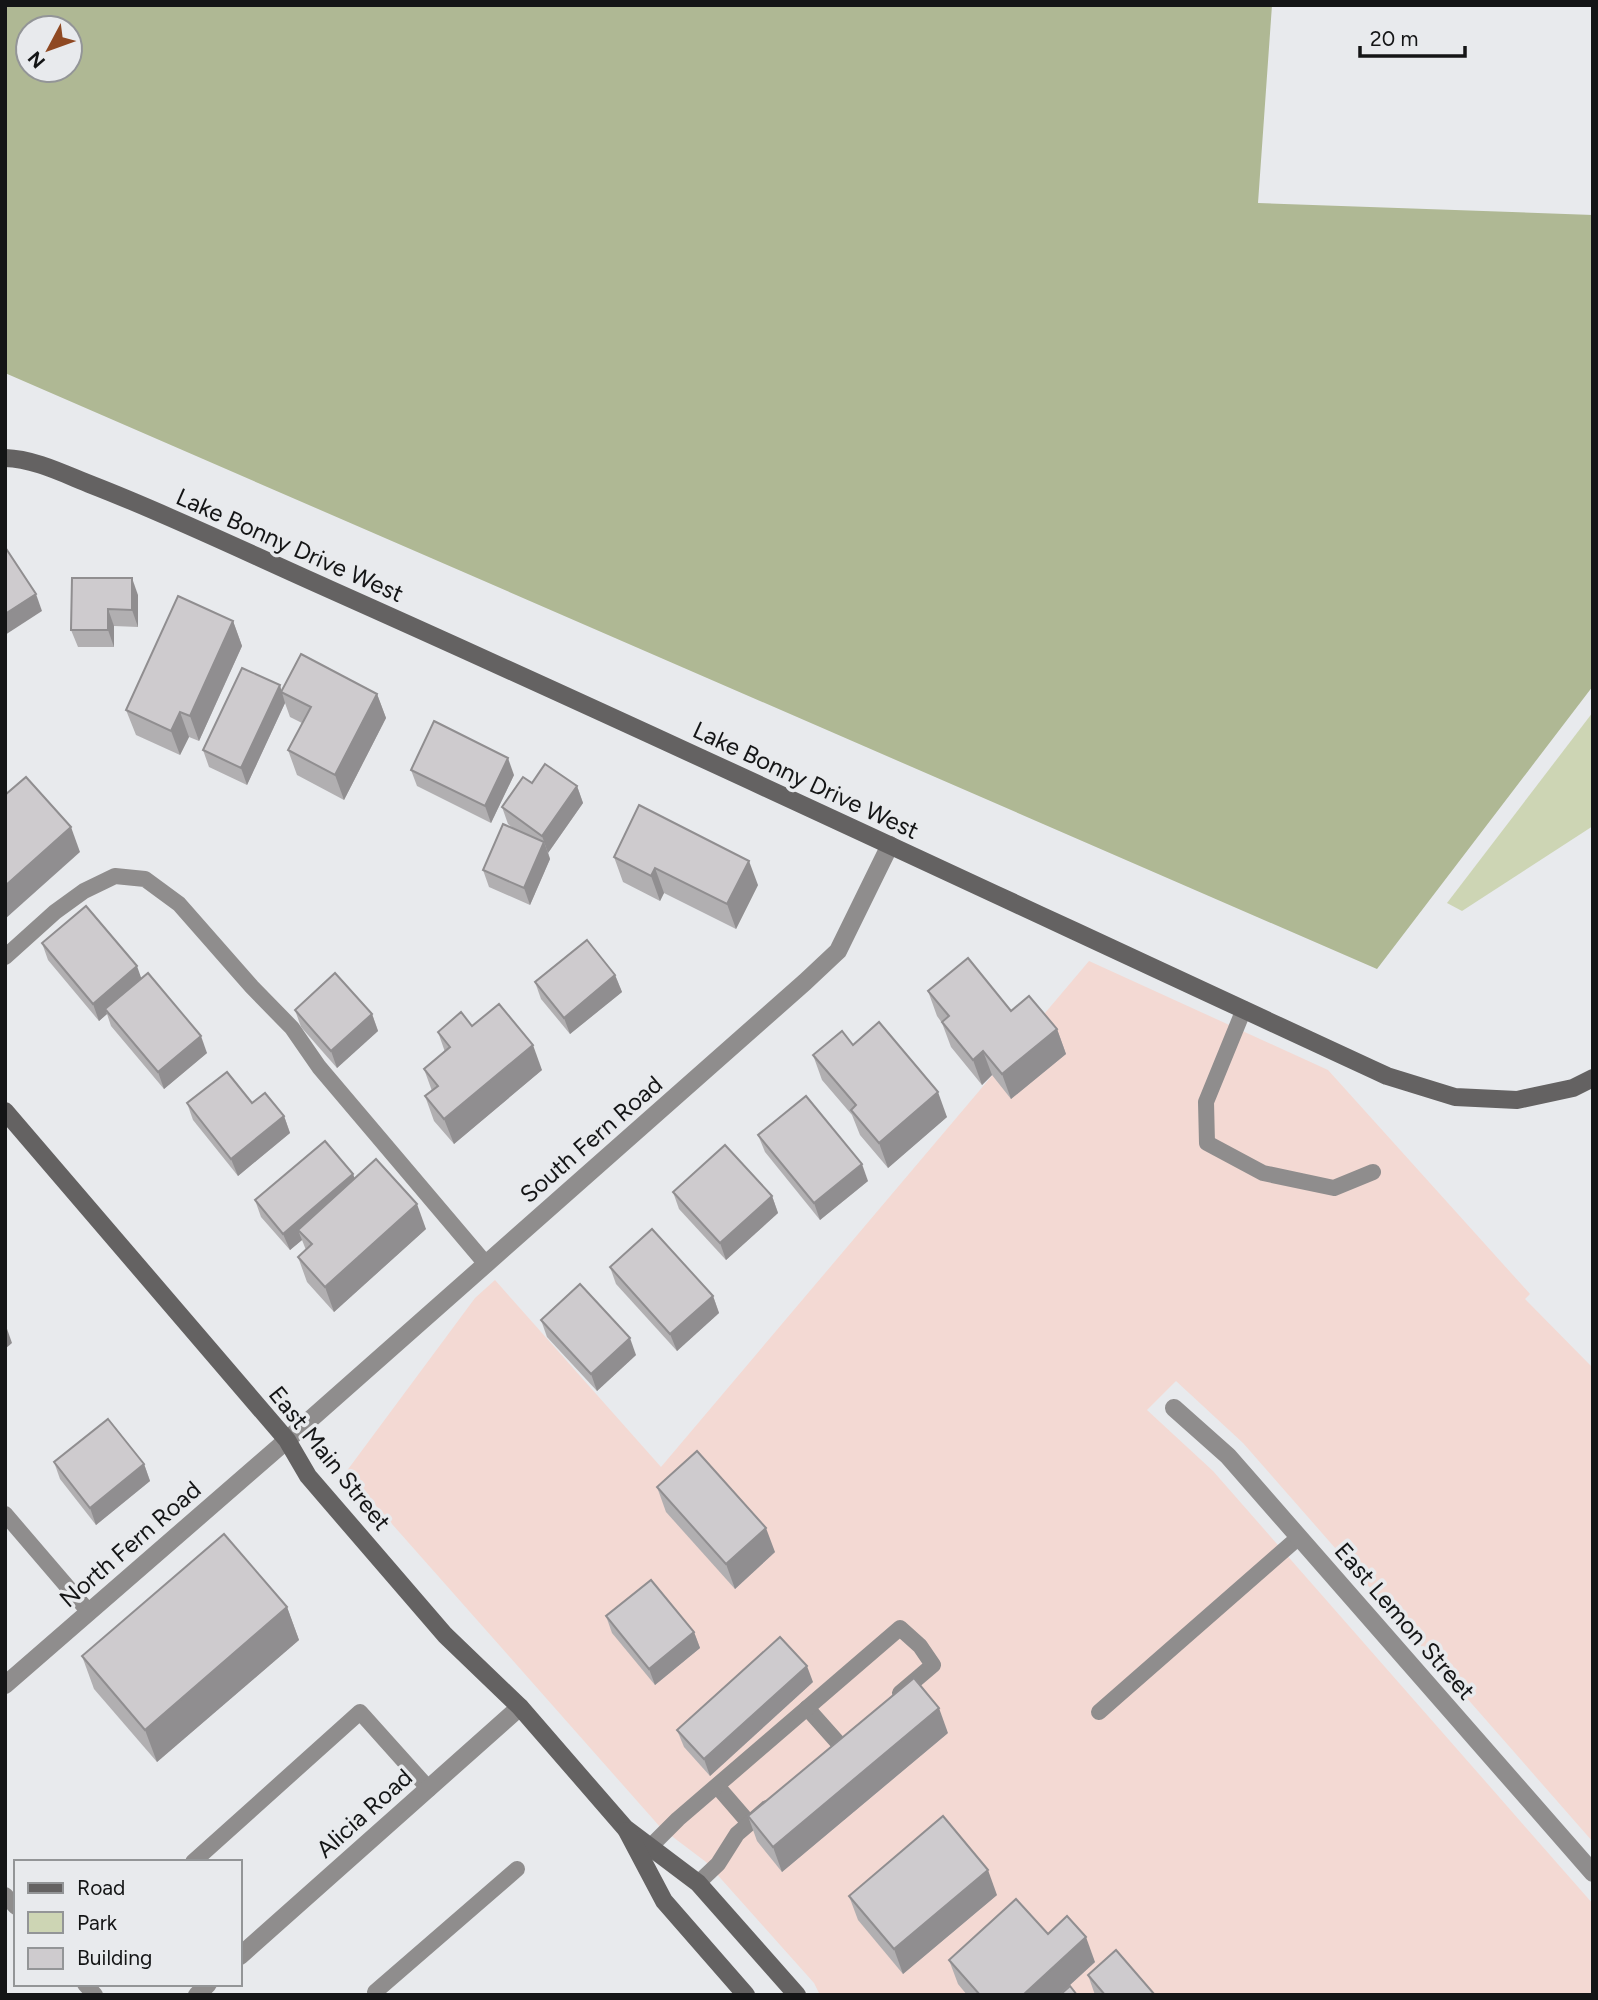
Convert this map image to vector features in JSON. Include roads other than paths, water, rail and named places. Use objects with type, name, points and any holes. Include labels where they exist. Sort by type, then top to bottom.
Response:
[{"type":"street","name":"Lake Bonny Drive West","points":[[5,458],[24,459],[119,496],[450,643],[792,798],[1387,1076],[1455,1097],[1517,1100],[1573,1088],[1593,1078]]},
{"type":"street","name":"South Fern Road","points":[[287,1440],[838,951],[890,845]]},
{"type":"street","name":"East Main Street","points":[[5,1111],[287,1440],[308,1476],[445,1635],[520,1707],[625,1828],[664,1901],[746,1995]]},
{"type":"street","name":"East Lemon Street","points":[[1174,1408],[1228,1457],[1593,1872]]},
{"type":"street","name":"North Fern Road","points":[[5,1685],[287,1440]]},
{"type":"street","name":"Alicia Road","points":[[242,1954],[520,1707]]},
{"type":"street","name":"East Main Street","points":[[625,1828],[698,1883],[797,1995]]},
{"type":"lane","points":[[5,957],[55,912],[84,891],[115,876],[145,879],[179,904],[292,1028],[319,1068],[486,1264]]},
{"type":"lane","points":[[1244,1010],[1206,1102],[1207,1143],[1263,1173],[1334,1188],[1373,1172]]},
{"type":"lane","points":[[5,1514],[89,1612]]},
{"type":"lane","points":[[1099,1712],[1299,1537]]},
{"type":"lane","points":[[651,1846],[678,1819],[900,1628],[919,1646],[933,1665],[888,1704]]},
{"type":"lane","points":[[807,1707],[840,1746]]},
{"type":"lane","points":[[195,1860],[360,1712],[429,1789]]},
{"type":"lane","points":[[717,1786],[749,1823]]},
{"type":"lane","points":[[698,1883],[718,1864],[737,1834],[780,1797]]},
{"type":"lane","points":[[375,1992],[517,1869]]}]
